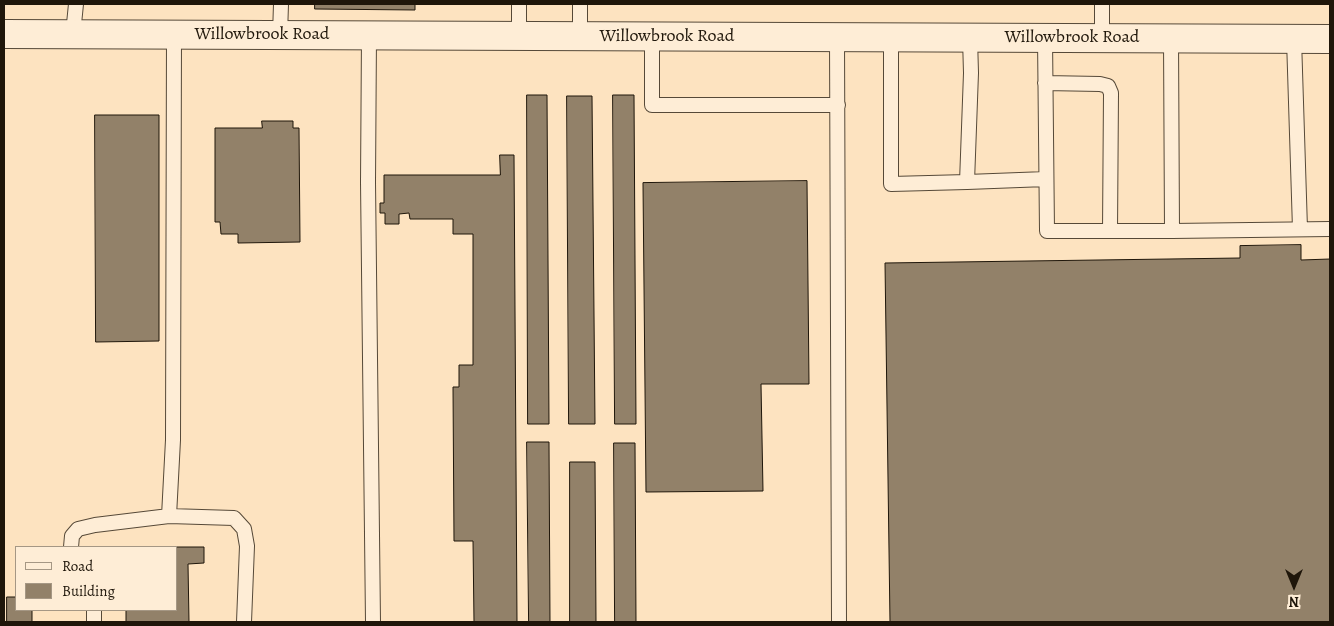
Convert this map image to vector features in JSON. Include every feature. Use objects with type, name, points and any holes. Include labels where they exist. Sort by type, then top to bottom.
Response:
[{"type":"street","name":"Willowbrook Road","points":[[4,34],[1330,40]]},
{"type":"lane","points":[[72,34],[76,4]]},
{"type":"lane","points":[[280,35],[281,4]]},
{"type":"lane","points":[[519,4],[519,36]]},
{"type":"lane","points":[[580,4],[580,36]]},
{"type":"lane","points":[[1102,4],[1102,38]]},
{"type":"lane","points":[[169,516],[173,440],[174,34]]},
{"type":"lane","points":[[369,35],[368,182],[373,622]]},
{"type":"lane","points":[[652,37],[652,105],[838,105]]},
{"type":"lane","points":[[837,37],[839,622]]},
{"type":"lane","points":[[891,37],[891,184],[1046,179]]},
{"type":"lane","points":[[967,182],[971,73],[970,38]]},
{"type":"lane","points":[[1045,38],[1047,231],[1330,229]]},
{"type":"lane","points":[[1171,39],[1172,231]]},
{"type":"lane","points":[[1294,39],[1300,229]]},
{"type":"lane","points":[[1045,83],[1100,84],[1108,86],[1111,93],[1110,231]]},
{"type":"lane","points":[[71,546],[72,536],[78,530],[95,525],[169,516],[234,518],[244,530],[247,546],[244,622]]},
{"type":"building","points":[[315,4],[415,4],[415,10],[315,9]]},
{"type":"building","points":[[527,95],[547,95],[549,424],[528,424]]},
{"type":"building","points":[[613,95],[634,95],[636,424],[615,424]]},
{"type":"building","points":[[567,96],[592,96],[595,424],[569,424]]},
{"type":"building","points":[[95,115],[159,115],[159,341],[96,342]]},
{"type":"building","points":[[262,121],[293,121],[293,128],[299,128],[300,242],[238,243],[238,234],[221,234],[220,222],[215,222],[215,128],[262,128]]},
{"type":"building","points":[[500,155],[514,155],[517,622],[474,622],[473,541],[454,541],[453,387],[459,387],[459,365],[473,365],[473,234],[453,234],[453,219],[410,219],[409,213],[399,214],[399,224],[385,224],[385,213],[380,213],[380,203],[384,203],[384,175],[500,175]]},
{"type":"building","points":[[807,181],[809,384],[761,384],[763,491],[646,492],[643,183]]},
{"type":"building","points":[[1301,245],[1301,260],[1330,259],[1330,622],[890,622],[885,263],[1240,258],[1240,246]]},
{"type":"building","points":[[527,442],[549,442],[550,622],[529,622]]},
{"type":"building","points":[[614,443],[635,443],[636,622],[615,622]]},
{"type":"building","points":[[570,462],[595,462],[596,622],[570,622]]},
{"type":"building","points":[[178,547],[204,547],[204,563],[188,564],[189,622],[126,622],[126,611],[178,611]]},
{"type":"building","points":[[7,597],[15,597],[15,611],[32,611],[32,622],[7,622]]}]
